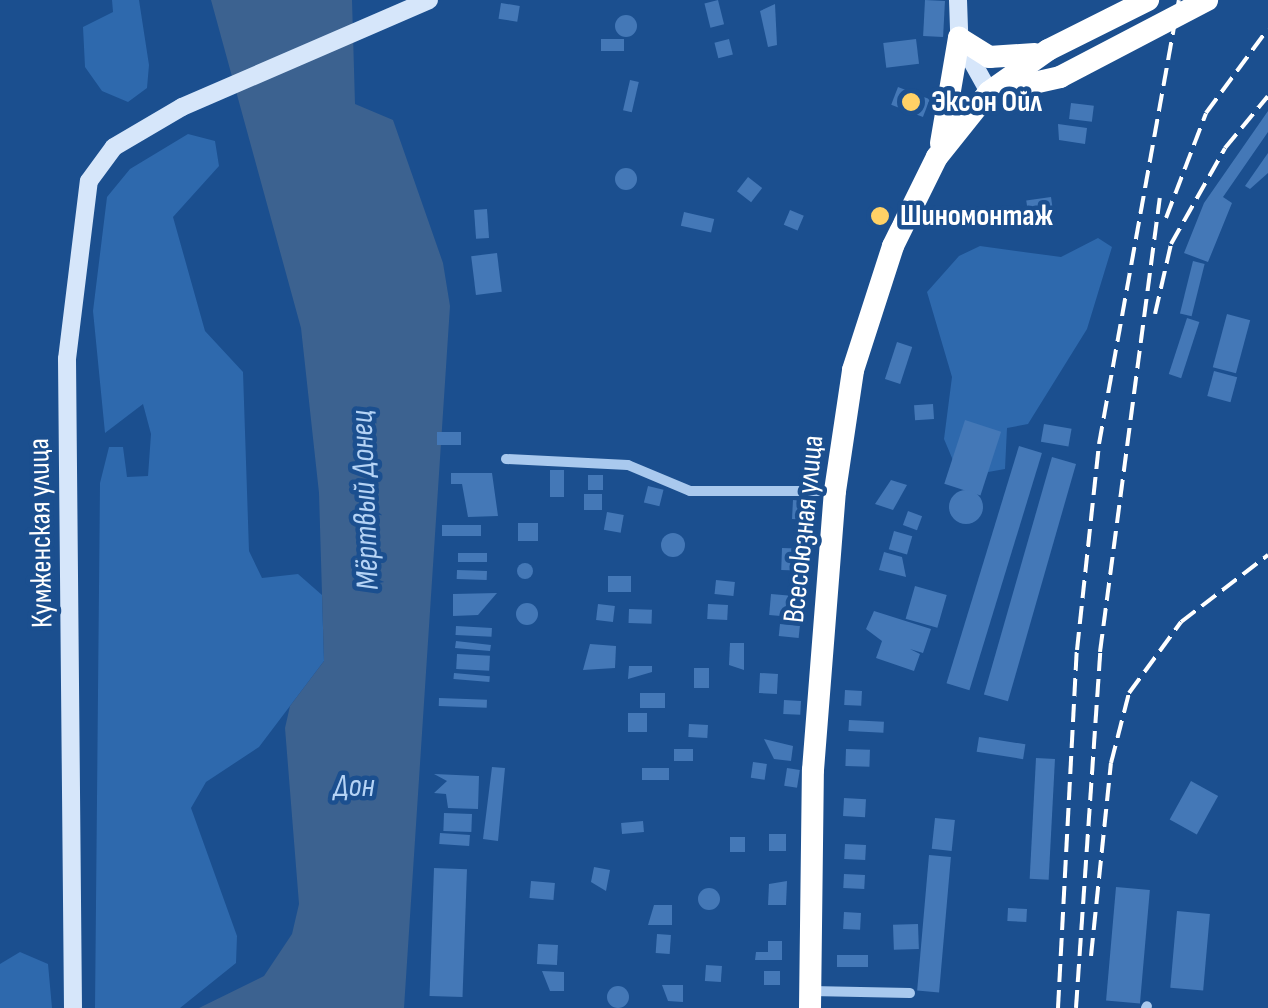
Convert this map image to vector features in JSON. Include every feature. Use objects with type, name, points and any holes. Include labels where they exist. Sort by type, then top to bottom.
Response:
[{"type":"highway","points":[[937,157],[959,38],[1002,60],[1048,50],[1148,0]]},
{"type":"highway","points":[[989,92],[1060,77],[1207,0]]},
{"type":"highway","name":"Всесоюзная улица","points":[[810,1000],[813,770],[836,490],[853,370],[893,246],[937,157],[989,92],[1048,50]]},
{"type":"street","points":[[958,0],[959,38],[989,92]]},
{"type":"street","name":"Кумженская улица","points":[[72,1008],[67,359],[74,252],[88,181],[114,146],[182,107],[422,2]]},
{"type":"street","points":[[506,459],[628,465],[690,491],[836,490]]},
{"type":"street","points":[[810,1000],[910,992]]},
{"type":"shaded area","points":[[112,0],[139,0],[149,65],[147,88],[128,102],[102,91],[85,67],[83,27],[113,12]]},
{"type":"shaded area","points":[[188,134],[215,141],[219,166],[173,217],[205,331],[243,372],[249,551],[262,578],[298,574],[322,595],[324,661],[259,747],[206,782],[191,808],[237,936],[236,963],[180,1008],[95,1008],[100,483],[109,447],[123,447],[127,477],[148,476],[151,434],[143,404],[105,433],[93,311],[107,197],[130,169]]},
{"type":"shaded area","points":[[1098,238],[1112,247],[1087,329],[1028,424],[1007,428],[1005,469],[960,477],[944,439],[952,377],[927,292],[959,256],[980,246],[1061,257]]},
{"type":"shaded area","points":[[20,952],[48,964],[52,1008],[0,1008],[0,964]]},
{"type":"water","points":[[211,0],[352,0],[355,104],[393,120],[443,263],[450,306],[404,1008],[199,1008],[264,976],[292,934],[299,904],[285,728],[290,706],[324,661],[319,493],[301,328]]},
{"type":"building","points":[[718,0],[724,24],[710,28],[704,3]]},
{"type":"building","points":[[925,0],[945,1],[943,37],[923,36]]},
{"type":"building","points":[[501,3],[520,6],[517,22],[498,19]]},
{"type":"building","points":[[775,4],[777,45],[768,47],[760,11]]},
{"type":"building","points":[[626,15],[634,18],[634,34],[626,37],[618,34],[615,26],[618,18]]},
{"type":"building","points":[[601,39],[624,39],[624,51],[601,51]]},
{"type":"building","points":[[729,39],[733,55],[718,58],[714,43]]},
{"type":"building","points":[[916,39],[919,64],[886,68],[883,43]]},
{"type":"building","points":[[630,80],[639,82],[632,112],[623,110]]},
{"type":"building","name":"Эксон Ойл","points":[[898,87],[930,99],[923,117],[891,105]]},
{"type":"building","points":[[1071,103],[1094,106],[1092,122],[1069,119]]},
{"type":"building","points":[[1268,111],[1268,132],[1223,197],[1232,203],[1208,262],[1184,253],[1204,203]]},
{"type":"building","points":[[1058,124],[1087,128],[1085,144],[1059,140]]},
{"type":"building","points":[[1268,153],[1268,173],[1250,189],[1245,186]]},
{"type":"building","points":[[626,168],[634,171],[634,187],[626,190],[618,187],[615,179],[618,171]]},
{"type":"building","points":[[748,177],[762,188],[751,202],[737,191]]},
{"type":"building","points":[[1051,197],[1053,211],[1028,214],[1026,200]]},
{"type":"building","name":"Шиномонтаж","points":[[874,206],[886,206],[886,226],[874,226]]},
{"type":"building","points":[[487,209],[489,238],[476,239],[474,210]]},
{"type":"building","points":[[790,210],[804,216],[798,231],[784,225]]},
{"type":"building","points":[[684,212],[714,219],[711,233],[681,226]]},
{"type":"building","points":[[497,253],[502,292],[476,295],[471,256]]},
{"type":"building","points":[[1193,261],[1205,264],[1192,316],[1180,313]]},
{"type":"building","points":[[1227,314],[1250,320],[1236,373],[1213,367]]},
{"type":"building","points":[[1187,318],[1199,322],[1181,378],[1169,374]]},
{"type":"building","points":[[897,342],[912,347],[900,384],[885,379]]},
{"type":"building","points":[[1214,371],[1237,377],[1230,402],[1207,396]]},
{"type":"building","points":[[933,404],[934,419],[915,420],[914,405]]},
{"type":"building","points":[[965,420],[1001,432],[980,495],[944,484]]},
{"type":"building","points":[[1044,424],[1072,429],[1068,447],[1041,442]]},
{"type":"building","points":[[437,432],[461,432],[461,445],[437,445]]},
{"type":"building","points":[[1019,446],[1042,453],[969,690],[946,683]]},
{"type":"building","points":[[1052,457],[1076,464],[1008,701],[984,694]]},
{"type":"building","points":[[550,470],[564,470],[564,497],[550,497]]},
{"type":"building","points":[[451,473],[492,473],[498,516],[468,517],[462,484],[451,484]]},
{"type":"building","points":[[588,475],[603,475],[603,490],[588,490]]},
{"type":"building","points":[[891,480],[907,485],[893,510],[875,504]]},
{"type":"building","points":[[648,486],[664,490],[659,506],[644,502]]},
{"type":"building","points":[[966,490],[978,495],[983,507],[978,519],[966,524],[954,519],[949,507],[954,495]]},
{"type":"building","points":[[584,494],[602,494],[602,510],[584,510]]},
{"type":"building","points":[[793,500],[807,501],[809,520],[792,519]]},
{"type":"building","points":[[908,511],[922,516],[917,530],[903,525]]},
{"type":"building","points":[[607,512],[624,515],[621,533],[604,530]]},
{"type":"building","points":[[518,523],[538,523],[538,541],[518,541]]},
{"type":"building","points":[[442,525],[481,525],[481,536],[442,536]]},
{"type":"building","points":[[894,531],[912,536],[907,555],[889,549]]},
{"type":"building","points":[[673,533],[685,545],[673,557],[661,545]]},
{"type":"building","points":[[782,548],[805,549],[804,571],[781,570]]},
{"type":"building","points":[[884,552],[902,557],[906,577],[879,570]]},
{"type":"building","points":[[458,553],[487,553],[487,562],[458,562]]},
{"type":"building","points":[[525,563],[533,571],[525,579],[517,571]]},
{"type":"building","points":[[457,570],[487,571],[487,580],[457,579]]},
{"type":"building","points":[[608,576],[631,576],[631,592],[608,592]]},
{"type":"building","points":[[716,580],[735,582],[733,596],[715,594]]},
{"type":"building","points":[[915,586],[947,595],[937,628],[906,619]]},
{"type":"building","points":[[497,593],[478,615],[453,616],[453,594]]},
{"type":"building","points":[[771,594],[794,596],[792,617],[769,615]]},
{"type":"building","points":[[523,603],[531,603],[538,614],[531,625],[523,625],[516,618],[516,610]]},
{"type":"building","points":[[598,604],[615,606],[613,622],[596,620]]},
{"type":"building","points":[[708,604],[728,605],[727,620],[707,619]]},
{"type":"building","points":[[629,609],[652,610],[651,624],[629,623]]},
{"type":"building","points":[[874,611],[931,629],[923,653],[910,649],[920,654],[914,671],[876,658],[882,641],[866,629]]},
{"type":"building","points":[[780,624],[800,626],[799,638],[779,636]]},
{"type":"building","points":[[456,626],[492,628],[491,637],[456,635]]},
{"type":"building","points":[[456,641],[491,645],[490,651],[455,648]]},
{"type":"building","points":[[730,643],[744,643],[744,670],[729,665]]},
{"type":"building","points":[[590,644],[616,646],[615,668],[583,670]]},
{"type":"building","points":[[457,654],[490,656],[489,671],[456,669]]},
{"type":"building","points":[[629,666],[652,666],[652,672],[628,679]]},
{"type":"building","points":[[694,668],[709,668],[709,688],[694,688]]},
{"type":"building","points":[[454,673],[490,676],[489,682],[453,679]]},
{"type":"building","points":[[760,673],[778,674],[777,694],[759,693]]},
{"type":"building","points":[[845,690],[862,691],[861,706],[844,705]]},
{"type":"building","points":[[640,693],[665,693],[665,708],[640,708]]},
{"type":"building","points":[[439,698],[487,700],[487,708],[439,706]]},
{"type":"building","points":[[784,700],[801,701],[800,715],[783,714]]},
{"type":"building","points":[[628,713],[647,713],[647,732],[628,732]]},
{"type":"building","points":[[849,720],[884,722],[883,733],[848,731]]},
{"type":"building","points":[[689,724],[708,725],[707,738],[688,737]]},
{"type":"building","points":[[979,737],[1025,744],[1023,759],[977,752]]},
{"type":"building","points":[[764,739],[793,746],[791,761],[774,759]]},
{"type":"building","points":[[674,749],[693,749],[693,761],[674,761]]},
{"type":"building","points":[[846,749],[870,750],[869,767],[845,766]]},
{"type":"building","points":[[1036,758],[1055,759],[1049,880],[1030,879]]},
{"type":"building","points":[[753,762],[767,764],[765,780],[751,778]]},
{"type":"building","points":[[492,767],[505,768],[498,841],[483,839]]},
{"type":"building","points":[[642,768],[669,768],[669,780],[642,780]]},
{"type":"building","points":[[787,768],[800,770],[797,788],[784,786]]},
{"type":"building","points":[[434,774],[479,776],[478,809],[448,808],[446,794],[434,793],[447,781]]},
{"type":"building","points":[[1191,781],[1218,796],[1197,835],[1170,819]]},
{"type":"building","points":[[844,798],[866,799],[865,817],[843,816]]},
{"type":"building","points":[[444,813],[472,814],[471,832],[443,831]]},
{"type":"building","points":[[935,818],[955,820],[952,851],[932,849]]},
{"type":"building","points":[[643,821],[644,832],[622,834],[621,823]]},
{"type":"building","points":[[440,833],[470,835],[469,846],[439,844]]},
{"type":"building","points":[[769,834],[786,834],[786,851],[769,851]]},
{"type":"building","points":[[730,837],[745,837],[745,852],[730,852]]},
{"type":"building","points":[[845,844],[866,845],[865,860],[844,859]]},
{"type":"building","points":[[929,855],[951,857],[939,992],[917,990]]},
{"type":"building","points":[[594,867],[610,870],[606,891],[591,882]]},
{"type":"building","points":[[434,868],[467,869],[463,997],[430,996]]},
{"type":"building","points":[[844,874],[865,875],[864,889],[843,888]]},
{"type":"building","points":[[531,881],[555,883],[553,900],[530,898]]},
{"type":"building","points":[[787,881],[786,905],[768,905],[769,884]]},
{"type":"building","points":[[1116,887],[1150,890],[1140,1004],[1106,1001]]},
{"type":"building","points":[[709,888],[717,891],[717,907],[709,910],[701,907],[698,899],[701,891]]},
{"type":"building","points":[[654,905],[672,905],[672,925],[648,925]]},
{"type":"building","points":[[1008,908],[1027,909],[1026,922],[1007,921]]},
{"type":"building","points":[[1177,911],[1210,914],[1203,991],[1170,988]]},
{"type":"building","points":[[844,912],[861,913],[860,930],[843,929]]},
{"type":"building","points":[[918,924],[919,949],[894,950],[893,925]]},
{"type":"building","points":[[657,934],[671,935],[670,954],[656,953]]},
{"type":"building","points":[[768,941],[782,941],[782,960],[755,960],[756,952],[768,952]]},
{"type":"building","points":[[538,944],[558,945],[557,965],[537,964]]},
{"type":"building","points":[[837,955],[868,955],[868,967],[837,967]]},
{"type":"building","points":[[706,965],[722,966],[721,982],[705,981]]},
{"type":"building","points":[[542,971],[564,972],[564,991],[550,991]]},
{"type":"building","points":[[764,971],[780,971],[780,985],[764,985]]},
{"type":"building","points":[[662,985],[683,985],[683,1002],[668,1001]]},
{"type":"building","points":[[618,986],[629,997],[618,1008],[607,997]]},
{"type":"railway","points":[[1058,1008],[1077,650],[1099,444],[1179,0]]},
{"type":"railway","points":[[1166,218],[1206,113],[1268,29]]},
{"type":"railway","points":[[1155,314],[1171,244],[1225,148],[1268,96]]},
{"type":"railway","points":[[1076,1008],[1100,652],[1160,198]]},
{"type":"railway","points":[[1091,956],[1111,763],[1129,693],[1181,622],[1268,555]]},
{"type":"place","name":"Эксон Ойл","points":[[911,102]]},
{"type":"place","name":"Шиномонтаж","points":[[880,216]]},
{"type":"water label","name":"Мёртвый Донец","points":[[366,500]]},
{"type":"water label","name":"Дон","points":[[354,787]]}]
